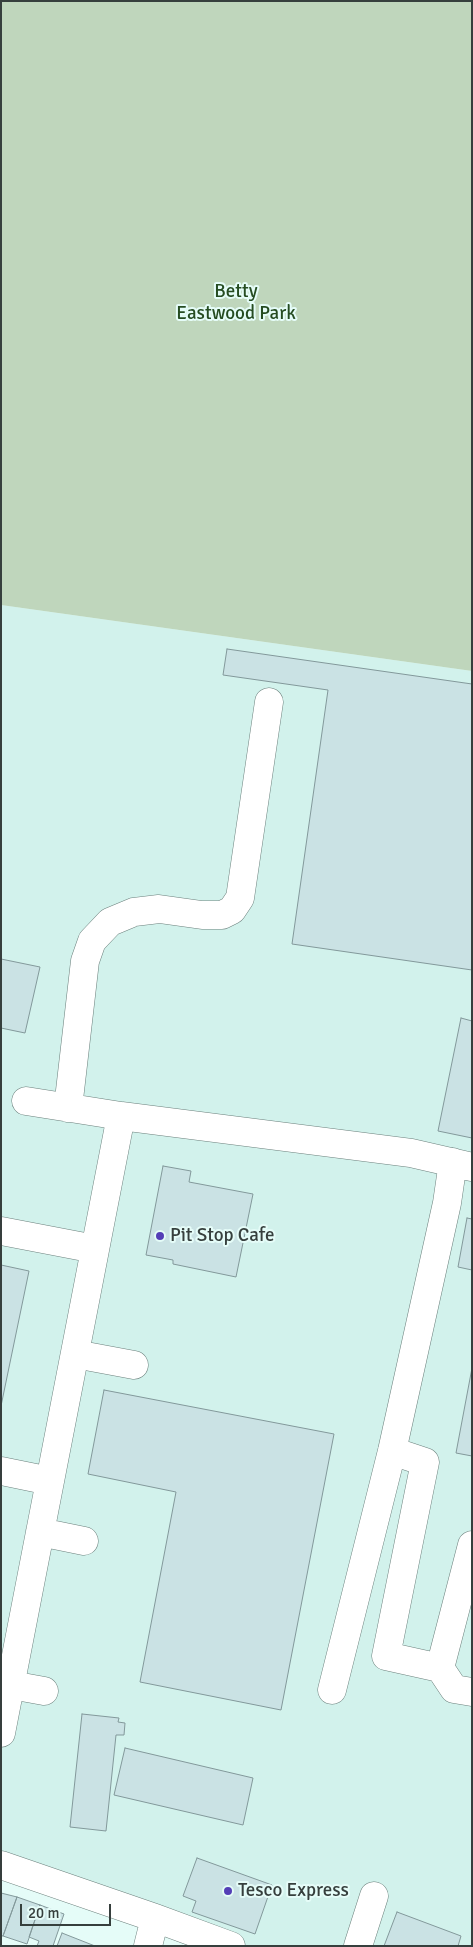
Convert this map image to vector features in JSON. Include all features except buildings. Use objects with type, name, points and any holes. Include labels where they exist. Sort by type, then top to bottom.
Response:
[{"type":"street","points":[[68,1108],[85,961],[92,941],[110,922],[134,912],[159,910],[202,915],[222,915],[232,910],[240,898],[269,702]]},
{"type":"street","points":[[26,1102],[121,1116],[392,1150],[462,1164],[447,1203],[392,1451],[332,1690]]},
{"type":"street","points":[[1,1733],[11,1685],[10,1638],[40,1532],[121,1116]]},
{"type":"street","points":[[1,1231],[95,1249]]},
{"type":"street","points":[[75,1354],[134,1365]]},
{"type":"street","points":[[392,1451],[425,1462],[386,1656],[440,1668],[454,1689],[472,1692]]},
{"type":"street","points":[[1,1471],[50,1481]]},
{"type":"street","points":[[40,1532],[84,1541]]},
{"type":"street","points":[[440,1668],[472,1545]]},
{"type":"street","points":[[11,1685],[44,1691]]},
{"type":"street","points":[[1,1865],[231,1946]]},
{"type":"street","points":[[358,1946],[374,1896]]},
{"type":"street","points":[[148,1946],[155,1918]]},
{"type":"shaded area","points":[[1,605],[472,671],[472,1946],[231,1946],[1,1865]]},
{"type":"green space","name":"Betty Eastwood Park","points":[[1,1],[472,1],[472,671],[1,605]]},
{"type":"place","name":"Pit Stop Cafe","points":[[160,1236]]},
{"type":"place","name":"Tesco Express","points":[[228,1891]]}]
